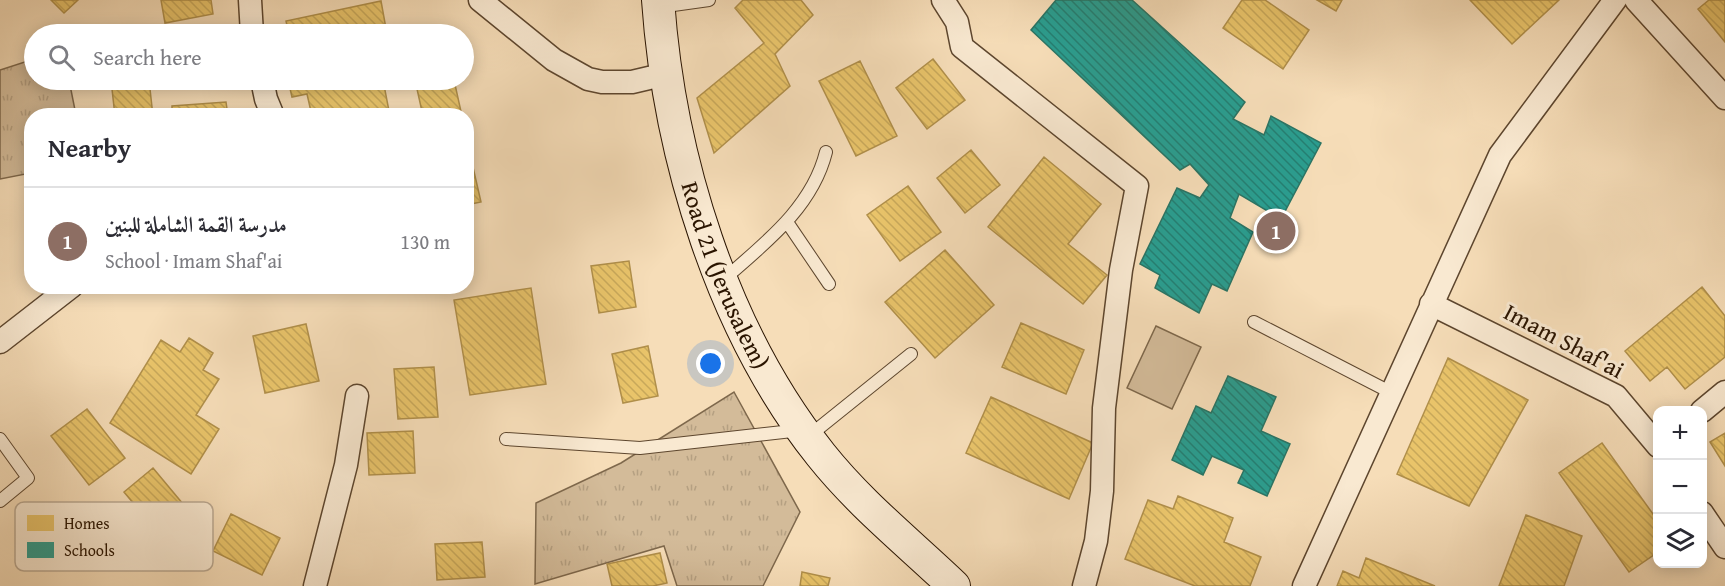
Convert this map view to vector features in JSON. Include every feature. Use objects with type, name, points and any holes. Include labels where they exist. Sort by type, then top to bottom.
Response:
[{"type":"main road","name":"Road 21 (Jerusalem)","points":[[658,4],[666,74],[676,132],[695,207],[723,280],[755,352],[805,434],[834,471],[875,513],[954,586]]},
{"type":"main road","name":"Road 21 (Jerusalem)","points":[[875,513],[913,563],[926,586]]},
{"type":"street","points":[[250,0],[251,24]]},
{"type":"street","points":[[480,0],[554,60],[588,79],[602,82],[632,82],[666,74]]},
{"type":"street","points":[[943,0],[957,22],[962,47],[1137,186],[1121,270],[1104,408],[1102,491],[1096,541],[1084,586]]},
{"type":"street","points":[[1304,586],[1500,155],[1615,0]]},
{"type":"street","points":[[1636,0],[1725,99]]},
{"type":"street","points":[[264,90],[270,108]]},
{"type":"street","points":[[0,342],[62,294]]},
{"type":"street","name":"Imam Shaf'ai","points":[[1431,304],[1616,396],[1653,440]]},
{"type":"street","points":[[1707,407],[1725,392]]},
{"type":"street","points":[[315,586],[346,465],[357,396]]},
{"type":"street","points":[[1703,514],[1725,547]]},
{"type":"lane","points":[[658,4],[709,0]]},
{"type":"lane","points":[[723,280],[788,222],[803,203],[814,183],[823,165],[826,152]]},
{"type":"lane","points":[[788,222],[829,284]]},
{"type":"lane","points":[[1254,322],[1392,393]]},
{"type":"lane","points":[[506,439],[640,448],[805,434],[911,354]]},
{"type":"lane","points":[[0,439],[28,477],[0,501]]},
{"type":"green space","points":[[24,62],[24,90],[71,90],[75,108],[24,108],[24,174],[0,179],[0,70]]},
{"type":"green space","points":[[1156,326],[1201,347],[1172,409],[1127,388]]},
{"type":"green space","points":[[734,392],[800,512],[763,586],[677,586],[664,546],[535,584],[536,503],[621,463]]},
{"type":"building: Homes","points":[[51,0],[78,0],[64,13]]},
{"type":"building: Homes","points":[[161,0],[211,0],[213,14],[165,23]]},
{"type":"building: Homes","points":[[743,0],[801,0],[813,15],[775,54],[790,86],[714,153],[697,98],[764,43],[735,8]]},
{"type":"building: Homes","points":[[1242,0],[1265,0],[1309,30],[1283,69],[1223,28]]},
{"type":"building: Homes","points":[[1317,0],[1342,0],[1336,11]]},
{"type":"building: Homes","points":[[1470,0],[1559,0],[1512,44]]},
{"type":"building: Homes","points":[[1709,0],[1725,0],[1725,42],[1698,9]]},
{"type":"building: Homes","points":[[381,1],[385,24],[287,24],[286,21]]},
{"type":"building: Homes","points":[[933,59],[965,100],[927,129],[896,88]]},
{"type":"building: Homes","points":[[860,61],[897,136],[856,156],[819,81]]},
{"type":"building: Homes","points":[[112,90],[150,90],[152,108],[114,108]]},
{"type":"building: Homes","points":[[290,90],[385,90],[388,108],[310,108],[307,94],[292,97]]},
{"type":"building: Homes","points":[[417,90],[456,90],[460,108],[421,108]]},
{"type":"building: Homes","points":[[226,102],[227,108],[172,108],[172,106]]},
{"type":"building: Homes","points":[[971,150],[1000,185],[965,213],[937,178]]},
{"type":"building: Homes","points":[[1044,157],[1101,204],[1068,244],[1107,275],[1083,304],[988,227]]},
{"type":"building: Homes","points":[[474,172],[481,202],[474,203]]},
{"type":"building: Homes","points":[[908,186],[941,232],[900,261],[867,215]]},
{"type":"building: Homes","points":[[945,250],[994,305],[935,358],[885,302]]},
{"type":"building: Homes","points":[[629,261],[636,307],[599,313],[591,266]]},
{"type":"building: Homes","points":[[1702,287],[1725,316],[1725,357],[1685,389],[1667,367],[1650,381],[1625,351]]},
{"type":"building: Homes","points":[[531,288],[546,384],[470,395],[454,300]]},
{"type":"building: Homes","points":[[1021,323],[1084,350],[1066,394],[1002,367]]},
{"type":"building: Homes","points":[[306,324],[319,381],[265,393],[253,336]]},
{"type":"building: Homes","points":[[189,338],[213,353],[203,370],[219,379],[196,415],[219,429],[191,474],[110,423],[161,340],[180,352]]},
{"type":"building: Homes","points":[[648,346],[658,396],[623,403],[612,354]]},
{"type":"building: Homes","points":[[1448,358],[1528,400],[1469,506],[1397,474]]},
{"type":"building: Homes","points":[[434,367],[438,417],[398,419],[394,369]]},
{"type":"building: Homes","points":[[991,397],[1093,443],[1069,499],[966,453]]},
{"type":"building: Homes","points":[[87,409],[125,458],[89,485],[51,436]]},
{"type":"building: Homes","points":[[413,431],[415,473],[369,475],[367,433]]},
{"type":"building: Homes","points":[[1725,433],[1725,466],[1710,442]]},
{"type":"building: Homes","points":[[1602,443],[1653,514],[1653,555],[1629,572],[1559,473]]},
{"type":"building: Homes","points":[[153,468],[181,502],[132,502],[124,492]]},
{"type":"building: Homes","points":[[1178,496],[1233,518],[1224,542],[1261,557],[1250,586],[1195,586],[1125,559],[1148,500],[1173,509]]},
{"type":"building: Homes","points":[[231,514],[280,538],[262,575],[213,551]]},
{"type":"building: Homes","points":[[1526,515],[1582,536],[1564,586],[1499,586]]},
{"type":"building: Homes","points":[[482,542],[485,577],[437,580],[435,544]]},
{"type":"building: Homes","points":[[660,553],[667,583],[653,586],[612,586],[607,564]]},
{"type":"building: Homes","points":[[1366,558],[1435,586],[1337,586],[1343,571],[1359,578]]},
{"type":"building: Homes","points":[[802,572],[830,578],[828,586],[800,586]]},
{"type":"building: Schools","points":[[1056,0],[1132,0],[1245,102],[1233,119],[1264,135],[1271,116],[1321,143],[1281,219],[1239,194],[1230,218],[1253,232],[1227,291],[1212,284],[1199,313],[1155,288],[1160,275],[1140,264],[1177,188],[1200,198],[1209,185],[1190,164],[1180,170],[1031,30]]},
{"type":"building: Schools","points":[[1228,376],[1276,397],[1261,431],[1290,444],[1267,496],[1238,483],[1244,470],[1212,456],[1203,475],[1172,460],[1196,406],[1211,413]]},
{"type":"place","name":"مدرسة القمة الشاملة للبنين","points":[[1276,231]]}]
